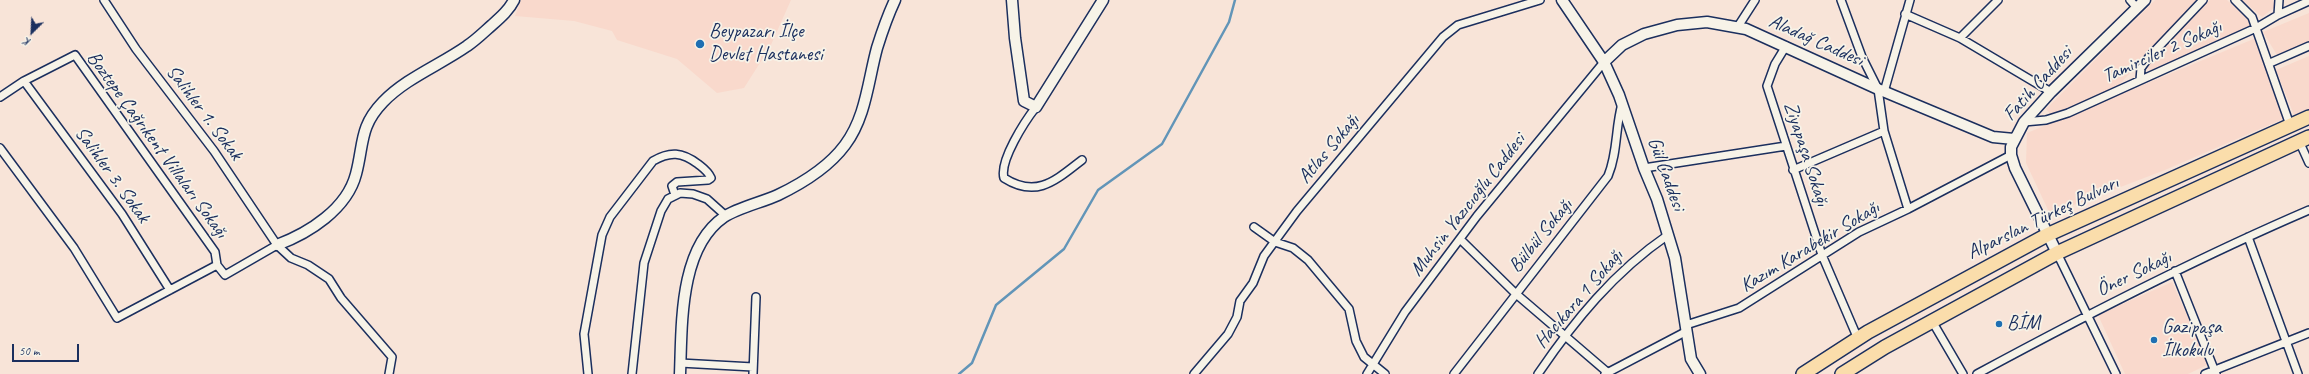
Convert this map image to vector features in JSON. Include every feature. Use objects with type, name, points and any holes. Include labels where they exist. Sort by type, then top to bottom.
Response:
[{"type":"highway","name":"Alparslan Türkeş Bulvarı","points":[[1803,374],[1858,339],[2047,235],[2290,124],[2309,117]]},
{"type":"highway","name":"Alparslan Türkeş Bulvarı","points":[[1842,374],[1932,321],[2057,253],[2304,139]]},
{"type":"street","name":"Salihler 1. Sokak","points":[[104,0],[136,49],[214,151],[278,245],[291,258],[308,266],[329,279],[341,298],[392,357],[389,374]]},
{"type":"street","points":[[0,148],[74,248],[117,318],[217,265],[225,276],[278,245],[311,230],[339,203],[356,175],[361,140],[365,128],[373,114],[384,101],[398,88],[468,46],[503,16],[514,0]]},
{"type":"street","points":[[680,374],[686,289],[693,259],[710,228],[726,216],[758,204],[810,178],[832,161],[845,146],[856,129],[868,90],[877,48],[895,0]]},
{"type":"street","points":[[1012,0],[1014,38],[1024,101],[1036,107]]},
{"type":"street","points":[[1082,160],[1066,174],[1040,188],[1024,186],[1004,178],[1002,172],[1022,126],[1036,107],[1103,0]]},
{"type":"street","name":"Atlas Sokağı","points":[[1194,374],[1231,330],[1240,301],[1253,284],[1264,256],[1297,211],[1443,37],[1458,25],[1540,0]]},
{"type":"street","name":"Gül Caddesi","points":[[1562,0],[1604,62],[1622,104],[1644,168],[1657,199],[1675,258],[1691,359],[1700,374]]},
{"type":"street","points":[[1738,28],[1755,0]]},
{"type":"street","points":[[1841,0],[1862,57],[1881,90]]},
{"type":"street","points":[[1908,209],[1884,131],[1881,90],[1910,0]]},
{"type":"street","points":[[1960,38],[1998,0]]},
{"type":"street","name":"Fatih Caddesi","points":[[2057,253],[2047,235],[2010,155],[2014,139],[2024,122],[2051,92],[2134,4],[2145,0]]},
{"type":"street","points":[[2140,80],[2140,68],[2203,0]]},
{"type":"street","points":[[2235,0],[2252,17],[2270,62],[2290,124]]},
{"type":"street","points":[[2278,15],[2279,0]]},
{"type":"street","name":"Tamirciler 2 Sokağı","points":[[2024,122],[2046,120],[2068,113],[2256,28],[2278,15],[2309,1]]},
{"type":"street","points":[[1905,14],[1960,38],[2051,92]]},
{"type":"street","name":"Aladağ Caddesi","points":[[1604,62],[1622,45],[1644,34],[1671,27],[1707,22],[1738,28],[1786,46],[1881,90],[1993,137],[2014,139]]},
{"type":"street","name":"Ziyapaşa Sokağı","points":[[1786,46],[1775,64],[1768,86],[1793,170],[1822,255],[1858,339]]},
{"type":"street","points":[[2270,62],[2309,46]]},
{"type":"street","name":"Boztepe Çağrıkent Villaları Sokağı","points":[[0,97],[24,81],[75,55],[215,252],[217,265]]},
{"type":"street","name":"Muhsin Yazıcıoğlu Caddesi","points":[[1367,374],[1405,312],[1460,240],[1604,62]]},
{"type":"street","name":"Salihler 3. Sokak","points":[[24,81],[122,214],[170,290]]},
{"type":"street","name":"Bülbül Sokağı","points":[[1454,374],[1515,293],[1608,176],[1616,148],[1618,119],[1622,104]]},
{"type":"street","points":[[1793,170],[1884,131]]},
{"type":"street","points":[[2304,139],[2309,163]]},
{"type":"street","points":[[1644,168],[1786,146]]},
{"type":"street","points":[[588,374],[584,334],[595,263],[602,235],[610,217],[653,161],[674,153],[683,154],[694,161],[708,172],[711,178],[708,180],[677,182],[672,186],[675,195]]},
{"type":"street","name":"Kazım Karabekir Sokağı","points":[[1606,373],[1686,328],[1739,308],[1859,232],[1908,209],[2010,155]]},
{"type":"street","points":[[632,374],[644,263],[661,211],[668,199],[680,193],[707,198],[726,216]]},
{"type":"street","name":"Öner Sokağı","points":[[1977,374],[2087,315],[2175,271],[2309,210]]},
{"type":"street","points":[[1254,227],[1275,242],[1293,248],[1308,260],[1350,309],[1356,341],[1364,357],[1385,374]]},
{"type":"street","name":"Hacıkara 1 Sokağı","points":[[1538,374],[1565,334],[1615,277],[1639,255],[1668,235]]},
{"type":"street","points":[[2248,237],[2285,342],[2298,374]]},
{"type":"street","points":[[1460,240],[1515,293],[1565,334],[1606,373]]},
{"type":"street","points":[[2057,253],[2116,374]]},
{"type":"street","points":[[2175,271],[2215,372]]},
{"type":"street","points":[[680,363],[753,371],[756,297]]},
{"type":"street","points":[[1932,321],[1963,374]]},
{"type":"street","points":[[2205,374],[2215,372],[2309,333]]},
{"type":"shaded area","name":"Beypazarı İlçe Devlet Hastanesi","points":[[521,0],[791,0],[770,47],[744,88],[717,93],[677,59],[617,40],[612,31],[574,21],[515,16]]},
{"type":"shaded area","points":[[2155,0],[2199,0],[2116,88],[2052,116],[2046,109]]},
{"type":"shaded area","points":[[2210,0],[2227,0],[2253,24],[2151,71],[2145,66]]},
{"type":"shaded area","points":[[2242,0],[2273,0],[2275,7],[2262,17]]},
{"type":"shaded area","points":[[2309,13],[2309,42],[2277,55],[2263,32]]},
{"type":"shaded area","points":[[2256,38],[2280,99],[2283,119],[2165,170],[2050,214],[2026,163],[2027,133]]},
{"type":"shaded area","points":[[2309,56],[2309,109],[2294,115],[2276,70]]},
{"type":"shaded area","name":"Gazipaşa İlkokulu","points":[[2172,282],[2209,364],[2188,374],[2125,374],[2098,315]]},
{"type":"waterway","points":[[959,374],[972,363],[996,305],[1064,249],[1098,190],[1162,144],[1229,22],[1235,0]]},
{"type":"place","name":"Beypazarı İlçe Devlet Hastanesi","points":[[700,44]]},
{"type":"place","name":"BİM","points":[[1999,324]]},
{"type":"place","name":"Gazipaşa İlkokulu","points":[[2154,340]]}]
